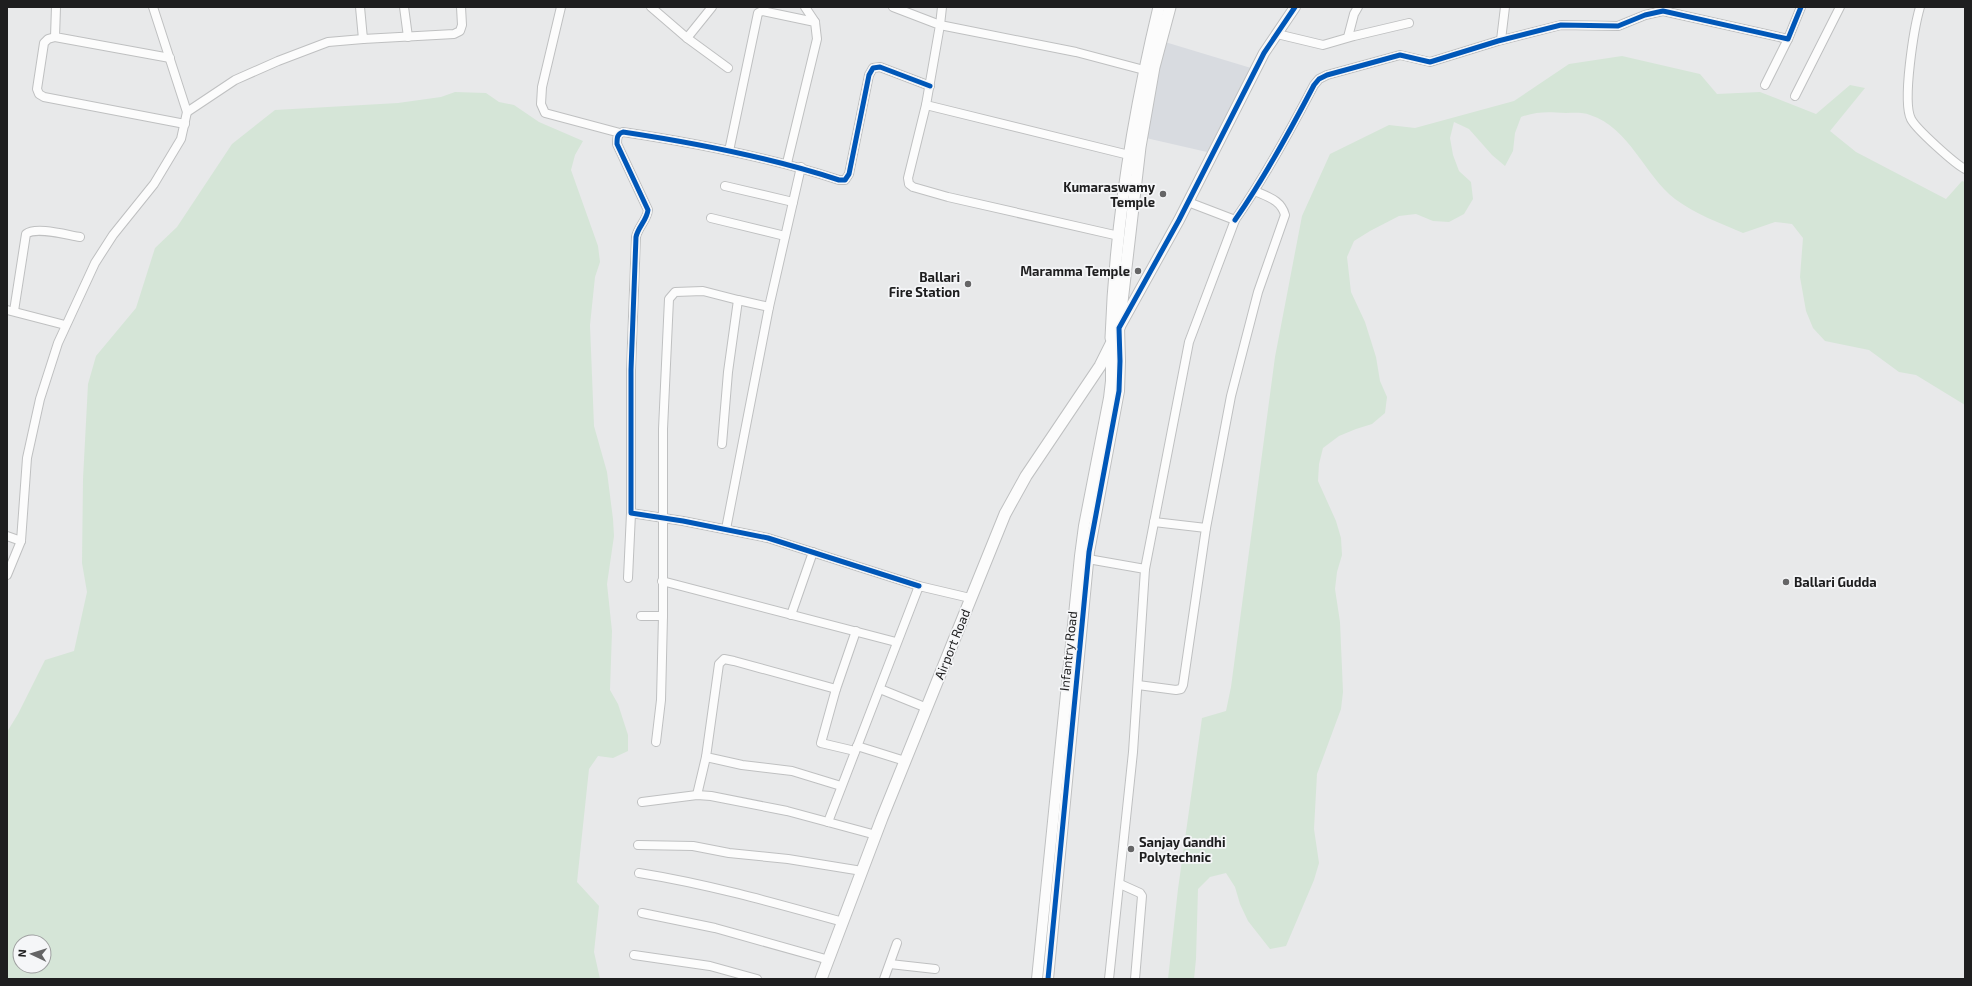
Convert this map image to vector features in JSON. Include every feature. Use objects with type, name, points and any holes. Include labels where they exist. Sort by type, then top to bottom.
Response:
[{"type":"main road","points":[[1111,341],[1112,303],[1129,155],[1144,70],[1160,7]]},
{"type":"main road","points":[[1119,328],[1140,146],[1154,67],[1170,7]]},
{"type":"main road","name":"Airport Road","points":[[821,979],[905,761],[1005,514],[1022,482],[1100,366],[1111,341],[1119,328]]},
{"type":"street","points":[[56,7],[56,37]]},
{"type":"street","points":[[7,574],[21,541],[27,458],[40,399],[65,325],[95,263],[113,235],[154,184],[181,139],[185,124],[187,112],[153,7]]},
{"type":"street","points":[[360,7],[363,39]]},
{"type":"street","points":[[404,7],[408,37]]},
{"type":"street","points":[[187,112],[235,80],[278,61],[328,42],[454,34],[460,31],[462,25],[461,7]]},
{"type":"street","points":[[561,7],[542,88],[541,104],[545,113],[620,133],[637,134],[729,151],[801,167],[839,180],[845,180],[849,174],[869,75],[873,68],[880,67],[930,86]]},
{"type":"street","points":[[651,7],[687,38],[728,68]]},
{"type":"street","points":[[687,38],[712,7]]},
{"type":"street","points":[[787,164],[817,39],[815,22],[805,7]]},
{"type":"street","points":[[893,7],[940,25],[1076,52],[1144,70]]},
{"type":"street","points":[[942,7],[930,86],[908,178],[909,184],[913,187],[948,197],[1119,236]]},
{"type":"street","points":[[1119,328],[1188,202],[1264,53],[1295,7]]},
{"type":"street","points":[[1348,37],[1354,14],[1358,7]]},
{"type":"street","points":[[1501,40],[1505,7]]},
{"type":"street","points":[[1765,86],[1788,39],[1801,7]]},
{"type":"street","points":[[1795,96],[1840,7]]},
{"type":"street","points":[[1920,7],[1908,96],[1911,119],[1922,132],[1965,169]]},
{"type":"street","points":[[729,151],[758,13],[762,11],[815,22]]},
{"type":"street","points":[[1108,979],[1120,884],[1138,685],[1145,569],[1188,342],[1236,220],[1292,129],[1314,85],[1319,79],[1400,55],[1430,62],[1501,40],[1561,25],[1618,26],[1645,15],[1663,11],[1788,39]]},
{"type":"street","points":[[1277,34],[1323,45],[1348,37],[1409,23]]},
{"type":"street","points":[[170,58],[56,37],[48,39],[44,43],[37,89],[39,94],[44,97],[185,124]]},
{"type":"street","points":[[926,105],[1129,155]]},
{"type":"street","points":[[620,133],[617,138],[618,144],[648,210],[647,216],[637,232],[636,237],[631,370],[631,513],[628,578]]},
{"type":"street","points":[[726,529],[770,307],[801,167]]},
{"type":"street","points":[[725,186],[793,202]]},
{"type":"street","points":[[1138,685],[1176,690],[1181,689],[1183,685],[1206,528],[1231,396],[1258,292],[1285,215],[1279,202],[1255,191]]},
{"type":"street","points":[[1188,202],[1236,220]]},
{"type":"street","points":[[712,218],[785,236]]},
{"type":"street","points":[[65,325],[10,310],[26,234],[30,230],[38,230],[80,237]]},
{"type":"street","points":[[656,742],[661,700],[664,518],[663,429],[669,299],[676,292],[703,291],[770,307]]},
{"type":"street","points":[[722,444],[728,372],[738,300]]},
{"type":"street","name":"Infantry Road","points":[[1048,979],[1088,559],[1119,391],[1119,328]]},
{"type":"street","name":"Infantry Road","points":[[1037,979],[1080,556],[1109,398],[1111,381],[1111,341]]},
{"type":"street","points":[[631,513],[726,529],[768,538],[919,586],[970,598]]},
{"type":"street","points":[[1154,522],[1206,528]]},
{"type":"street","points":[[7,536],[21,541]]},
{"type":"street","points":[[791,615],[812,552]]},
{"type":"street","points":[[1088,559],[1145,569]]},
{"type":"street","points":[[662,581],[896,642]]},
{"type":"street","points":[[828,822],[880,689],[896,642],[919,586]]},
{"type":"street","points":[[641,616],[662,616]]},
{"type":"street","points":[[856,632],[836,689],[821,743],[856,748],[905,761]]},
{"type":"street","points":[[696,795],[706,757],[719,664],[724,660],[836,689]]},
{"type":"street","points":[[880,689],[927,708]]},
{"type":"street","points":[[706,757],[742,765],[792,771],[841,786]]},
{"type":"street","points":[[642,802],[696,795],[787,811],[876,835]]},
{"type":"street","points":[[638,845],[693,846],[729,853],[788,859],[862,871]]},
{"type":"street","points":[[639,873],[678,879],[770,901],[842,922]]},
{"type":"street","points":[[1120,884],[1140,893],[1142,896],[1135,979]]},
{"type":"street","points":[[642,913],[768,941],[829,960]]},
{"type":"street","points":[[884,979],[896,943]]},
{"type":"street","points":[[634,955],[710,966],[757,979]]},
{"type":"street","points":[[890,964],[935,969]]},
{"type":"shaded area","points":[[1165,42],[1251,68],[1207,152],[1146,138]]},
{"type":"green space","points":[[1622,56],[1700,74],[1717,94],[1760,92],[1816,114],[1850,85],[1865,88],[1830,131],[1856,152],[1946,199],[1962,181],[1965,182],[1965,405],[1916,375],[1899,372],[1869,350],[1825,341],[1813,328],[1806,311],[1800,277],[1803,238],[1792,224],[1775,222],[1743,233],[1691,209],[1675,199],[1664,189],[1616,130],[1604,121],[1587,114],[1543,112],[1521,117],[1515,133],[1513,151],[1505,166],[1492,155],[1469,129],[1454,122],[1450,138],[1453,155],[1459,171],[1471,182],[1473,199],[1464,214],[1449,222],[1433,221],[1416,214],[1399,216],[1354,241],[1347,257],[1351,292],[1365,322],[1376,357],[1380,381],[1387,397],[1385,413],[1372,424],[1339,436],[1323,448],[1319,464],[1318,481],[1336,521],[1341,538],[1342,555],[1337,572],[1335,589],[1340,622],[1343,692],[1341,709],[1317,774],[1314,829],[1319,863],[1314,880],[1286,946],[1270,949],[1248,921],[1240,904],[1235,887],[1226,873],[1210,877],[1198,889],[1194,979],[1168,979],[1178,889],[1202,718],[1226,711],[1231,687],[1275,357],[1302,216],[1330,154],[1389,125],[1415,128],[1514,101],[1569,64]]},
{"type":"green space","points":[[455,92],[486,93],[499,102],[514,105],[539,122],[583,141],[575,155],[571,170],[598,246],[600,262],[595,277],[590,325],[594,426],[607,472],[614,536],[607,584],[612,631],[610,690],[618,704],[628,735],[628,751],[613,758],[598,756],[589,769],[577,882],[599,906],[594,952],[600,979],[7,979],[7,732],[18,714],[45,660],[74,651],[87,592],[82,563],[83,479],[88,384],[96,356],[136,308],[155,248],[177,227],[232,144],[275,110],[398,103],[441,97]]},
{"type":"cycle path","points":[[1048,979],[1089,552],[1119,391],[1119,328],[1179,220],[1264,53],[1295,7]]},
{"type":"cycle path","points":[[1235,220],[1277,154],[1314,85],[1319,79],[1327,75],[1400,55],[1430,62],[1498,41],[1561,25],[1618,26],[1645,15],[1663,11],[1788,39],[1801,7]]},
{"type":"cycle path","points":[[919,586],[768,538],[683,521],[631,513],[631,370],[636,237],[648,210],[617,144],[617,138],[618,135],[623,132],[705,146],[786,164],[839,180],[845,180],[849,174],[869,75],[873,68],[880,67],[930,86]]},
{"type":"place","name":"Kumaraswamy Temple","points":[[1163,194]]},
{"type":"place","name":"Maramma Temple","points":[[1138,271]]},
{"type":"place","name":"Ballari Fire Station","points":[[968,284]]},
{"type":"place","name":"Ballari Gudda","points":[[1786,582]]},
{"type":"place","name":"Sanjay Gandhi Polytechnic","points":[[1131,849]]}]
